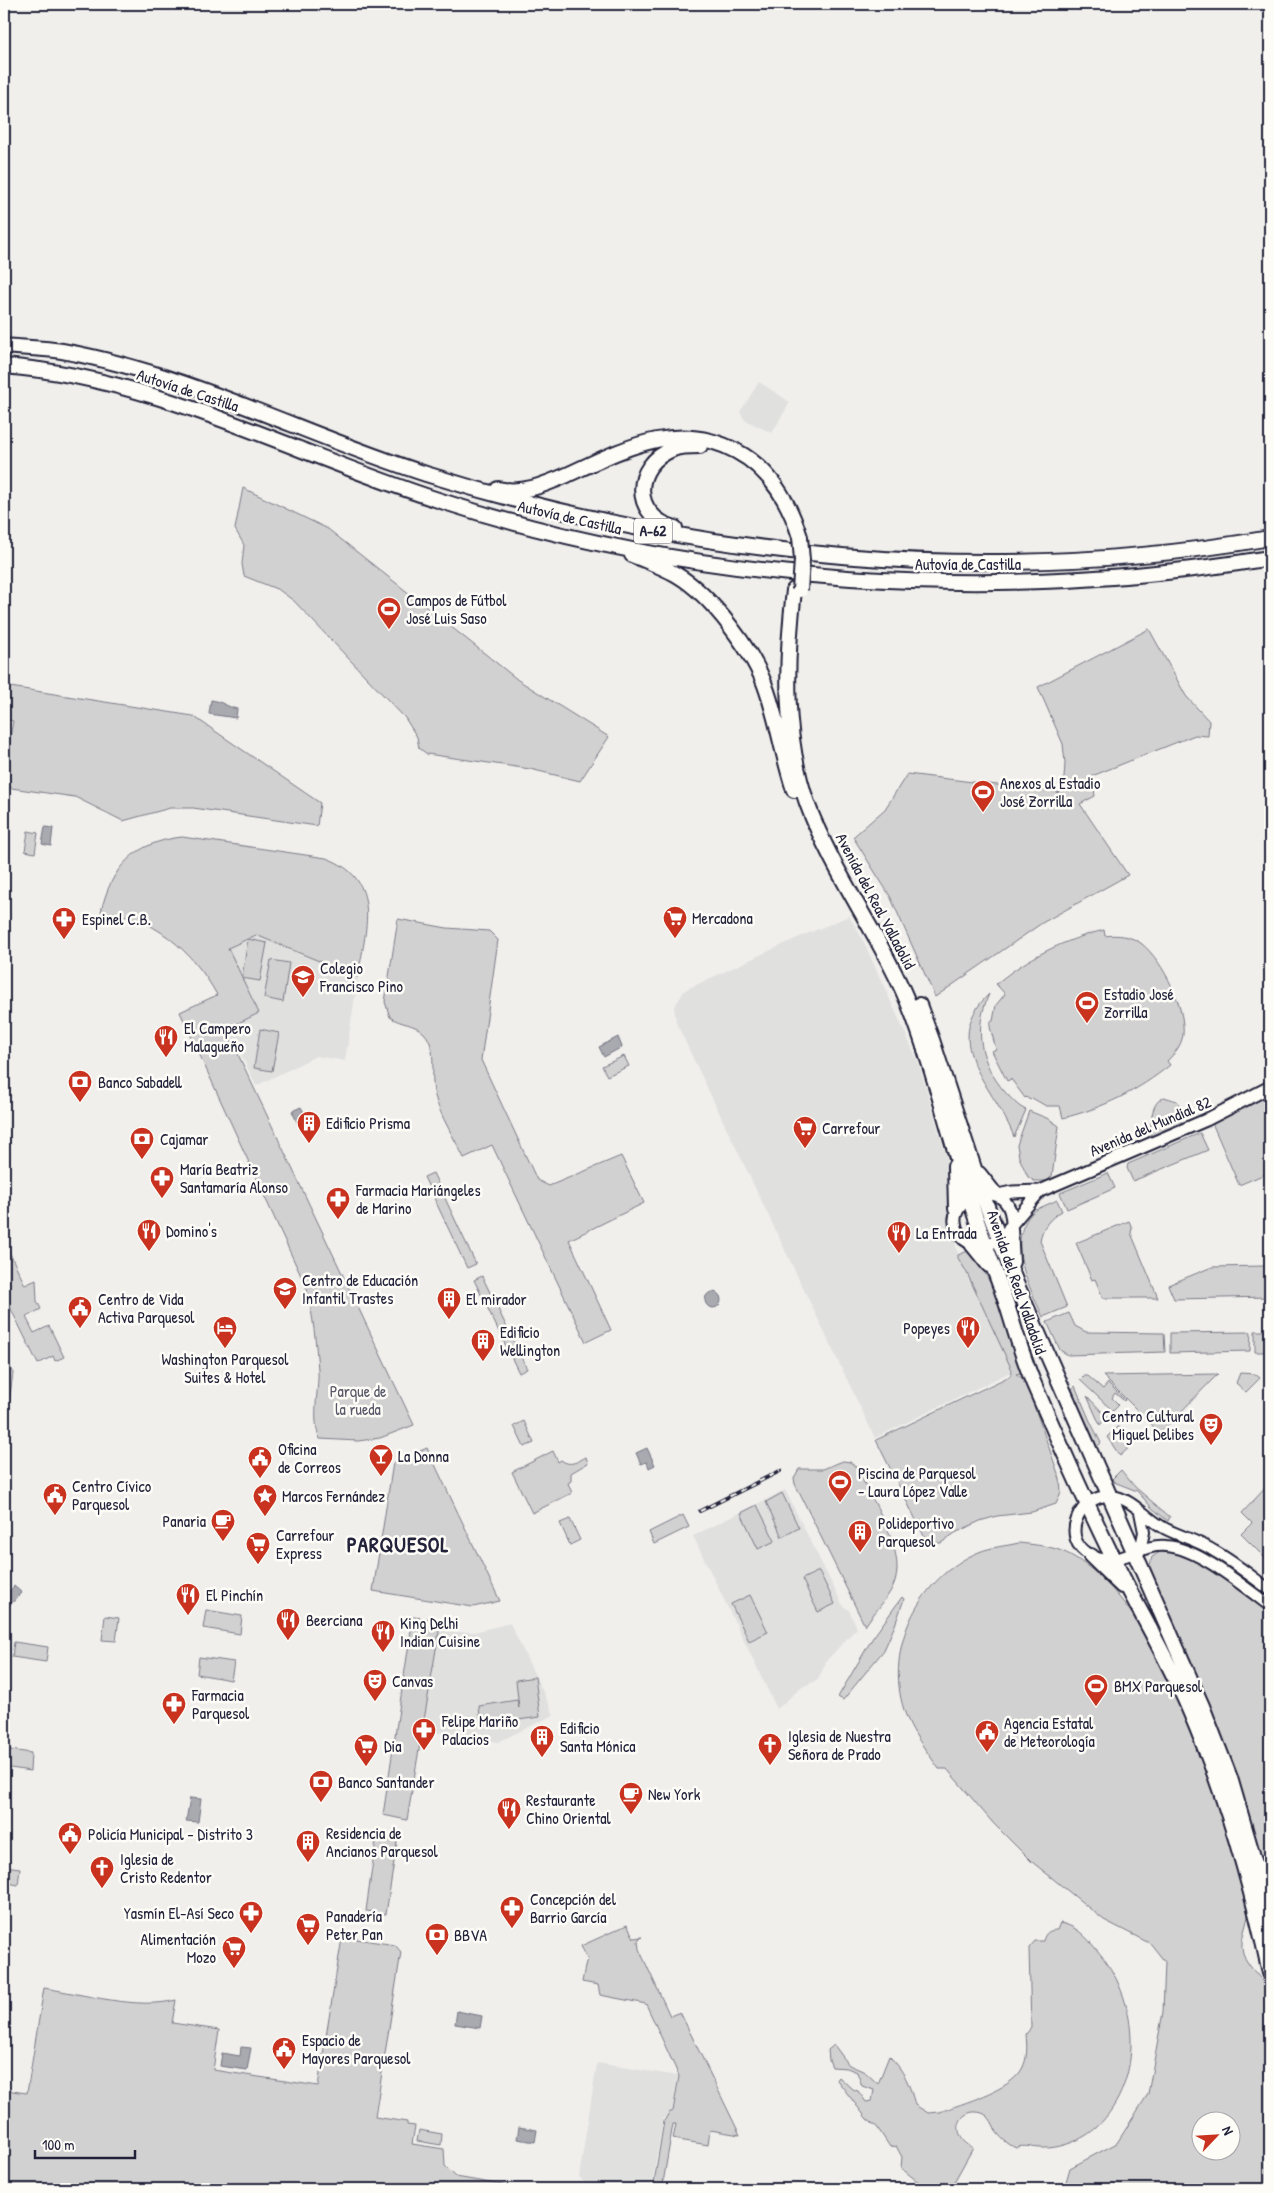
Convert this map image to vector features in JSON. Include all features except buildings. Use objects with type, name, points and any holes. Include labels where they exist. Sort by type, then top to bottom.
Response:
[{"type":"highway","points":[[4,339],[60,351]]},
{"type":"highway","name":"Autovía de Castilla","points":[[4,346],[60,351],[112,363],[213,393],[423,472],[508,498],[587,518],[741,546],[874,559],[1009,561],[1145,554],[1270,538]]},
{"type":"highway","name":"Autovía de Castilla","points":[[4,366],[92,379],[170,400],[247,428],[349,469],[498,519],[613,546],[767,570],[841,577],[919,581],[1045,581],[1162,573],[1270,558]]},
{"type":"highway","points":[[423,472],[444,474],[501,489],[537,488],[634,445],[668,437],[701,439],[726,446],[742,454],[764,472],[786,500],[797,538],[797,590]]},
{"type":"highway","points":[[741,546],[661,524],[654,518],[648,510],[641,493],[643,476],[653,461],[674,448],[699,446],[724,452],[759,476],[777,497],[797,538]]},
{"type":"highway","points":[[613,546],[679,576],[715,608],[737,635],[757,668],[766,689],[788,773],[816,844],[922,1040]]},
{"type":"highway","name":"Avenida del Real Valladolid","points":[[797,590],[788,658],[787,693],[798,774],[823,839],[900,985],[922,1040],[948,1125],[986,1195]]},
{"type":"highway","name":"Avenida del Real Valladolid","points":[[797,590],[795,690],[798,721],[811,785],[832,835],[888,941],[920,1008],[932,1040],[973,1165],[986,1195],[986,1243],[1031,1377],[1114,1560],[1180,1687],[1220,1790],[1248,1878],[1265,1971],[1270,1985]]},
{"type":"highway","points":[[948,1125],[956,1171],[956,1209]]},
{"type":"highway","points":[[1011,1226],[1013,1275]]},
{"type":"highway","name":"Avenida del Real Valladolid","points":[[986,1243],[1013,1275],[1110,1496],[1138,1553],[1206,1715],[1230,1778],[1267,1897],[1270,1915]]},
{"type":"highway","points":[[1091,1556],[1106,1569],[1136,1602]]},
{"type":"main road","name":"Avenida del Mundial 82","points":[[986,1195],[1040,1191],[1206,1120],[1270,1087]]},
{"type":"main road","name":"Avenida del Mundial 82","points":[[986,1243],[1011,1226],[1040,1191]]},
{"type":"main road","points":[[986,1243],[960,1236],[957,1229],[956,1209],[986,1195],[1009,1206],[1011,1226]]},
{"type":"main road","points":[[1270,1590],[1214,1550],[1166,1529],[1140,1512],[1129,1502],[1110,1496],[1082,1507],[1075,1521],[1074,1531],[1083,1551],[1091,1556],[1114,1560],[1165,1545],[1180,1548],[1223,1572],[1270,1606]]},
{"type":"main road","points":[[1138,1553],[1144,1532],[1140,1512]]},
{"type":"shaded area","points":[[759,382],[790,402],[772,433],[745,420],[740,412]]},
{"type":"shaded area","points":[[211,700],[237,709],[236,718],[209,714]]},
{"type":"shaded area","points":[[45,827],[53,828],[51,846],[42,844]]},
{"type":"shaded area","points":[[849,916],[861,936],[918,1061],[951,1173],[948,1211],[957,1251],[972,1277],[1011,1365],[1010,1372],[875,1438],[676,1022],[674,1007],[685,990]]},
{"type":"shaded area","name":"Colegio Francisco Pino","points":[[256,935],[358,977],[345,1061],[316,1056],[256,1086],[228,1027],[227,948]]},
{"type":"shaded area","points":[[618,1037],[622,1047],[604,1057],[599,1047]]},
{"type":"shaded area","points":[[301,1107],[312,1128],[302,1133],[292,1111]]},
{"type":"shaded area","points":[[713,1292],[719,1294],[721,1300],[719,1306],[713,1308],[707,1306],[705,1300],[707,1294]]},
{"type":"shaded area","points":[[647,1448],[655,1465],[649,1468],[647,1462],[641,1464],[636,1453]]},
{"type":"shaded area","points":[[785,1490],[843,1606],[849,1610],[857,1628],[827,1660],[818,1680],[802,1687],[777,1709],[693,1536]]},
{"type":"shaded area","points":[[14,1586],[22,1593],[10,1605],[4,1598]]},
{"type":"shaded area","points":[[510,1623],[554,1715],[498,1742],[422,1730],[439,1629],[453,1632],[474,1632]]},
{"type":"shaded area","points":[[190,1798],[201,1799],[198,1822],[186,1821]]},
{"type":"shaded area","points":[[457,2011],[482,2016],[480,2028],[455,2024]]},
{"type":"shaded area","points":[[241,2047],[251,2048],[247,2070],[220,2066],[222,2053],[240,2056]]},
{"type":"shaded area","points":[[597,2063],[678,2076],[672,2111],[663,2119],[651,2189],[629,2189],[585,2183],[579,2177]]},
{"type":"shaded area","points":[[519,2127],[537,2130],[535,2142],[517,2139]]},
{"type":"green space","name":"Campos de Fútbol José Luis Saso","points":[[243,488],[328,529],[518,680],[609,737],[580,781],[530,769],[427,754],[419,748],[417,737],[405,718],[294,601],[279,590],[244,576],[242,564],[244,545],[235,529]]},
{"type":"green space","name":"Anexos al Estadio José Zorrilla","points":[[1149,629],[1186,696],[1209,721],[1208,736],[1195,735],[1092,776],[1095,796],[1080,804],[1128,875],[1042,923],[935,997],[890,896],[853,837],[885,809],[907,774],[1063,793],[1065,763],[1063,744],[1038,687]]},
{"type":"green space","points":[[4,686],[193,716],[320,803],[317,826],[193,808],[170,808],[123,821],[75,797],[4,787],[4,770],[13,721],[4,719]]},
{"type":"green space","points":[[28,831],[38,833],[35,853],[25,851]]},
{"type":"green space","name":"Parque de la rueda","points":[[182,837],[326,858],[344,867],[356,879],[363,893],[366,908],[366,925],[358,977],[256,935],[228,948],[242,977],[248,939],[267,943],[260,981],[242,978],[259,1013],[226,1029],[414,1425],[380,1438],[358,1441],[320,1439],[317,1431],[317,1360],[313,1319],[307,1289],[180,1012],[217,995],[196,964],[169,938],[137,919],[101,912],[111,882],[128,860],[138,851],[151,844]]},
{"type":"green space","points":[[398,919],[447,928],[489,931],[498,940],[481,1060],[537,1180],[549,1186],[621,1156],[644,1203],[569,1240],[611,1330],[586,1342],[492,1145],[464,1158],[440,1111],[435,1096],[429,1039],[420,1030],[390,1017],[385,1002]]},
{"type":"green space","name":"Estadio José Zorrilla","points":[[1104,930],[1105,936],[1125,936],[1138,941],[1158,962],[1177,999],[1183,1024],[1183,1035],[1181,1043],[1167,1061],[1170,1065],[1145,1083],[1106,1104],[1063,1118],[1060,1106],[1046,1106],[1032,1098],[1030,1100],[1025,1098],[1011,1079],[1007,1081],[992,1051],[996,1049],[990,1027],[991,1021],[993,1021],[996,1005],[1005,994],[996,984],[1034,958],[1061,944]]},
{"type":"green space","points":[[271,960],[289,963],[283,1002],[264,998]]},
{"type":"green space","points":[[989,994],[981,1020],[980,1033],[985,1058],[996,1081],[1017,1104],[1026,1110],[1014,1137],[1006,1119],[975,1066],[969,1048],[968,1031],[974,1012]]},
{"type":"green space","points":[[260,1029],[279,1033],[272,1071],[254,1068]]},
{"type":"green space","points":[[624,1056],[629,1066],[607,1076],[602,1066]]},
{"type":"green space","points":[[1270,1093],[1270,1186],[1265,1174],[1239,1185],[1212,1123]]},
{"type":"green space","points":[[1164,1097],[1177,1101],[1181,1109],[1181,1124],[1153,1136],[1150,1134],[1152,1113],[1159,1100]]},
{"type":"green space","points":[[1029,1111],[1049,1119],[1059,1126],[1052,1176],[1047,1181],[1034,1181],[1028,1177],[1019,1157],[1017,1145]]},
{"type":"green space","points":[[1200,1133],[1208,1150],[1133,1181],[1127,1168],[1128,1164]]},
{"type":"green space","points":[[433,1173],[476,1264],[467,1268],[424,1177]]},
{"type":"green space","points":[[1108,1173],[1115,1188],[1067,1209],[1060,1193]]},
{"type":"green space","points":[[1057,1200],[1062,1211],[1047,1223],[1040,1241],[1067,1307],[1043,1317],[1026,1279],[1020,1250],[1021,1237],[1025,1224],[1033,1212]]},
{"type":"green space","points":[[1129,1221],[1132,1228],[1131,1233],[1158,1298],[1103,1298],[1095,1279],[1092,1280],[1076,1243]]},
{"type":"green space","points":[[4,1241],[25,1285],[36,1280],[37,1301],[41,1309],[26,1317],[34,1333],[49,1326],[64,1357],[55,1361],[53,1356],[38,1364],[4,1295]]},
{"type":"green space","points":[[968,1251],[987,1277],[1001,1308],[1022,1373],[1016,1374],[1025,1380],[1060,1479],[1061,1492],[1056,1504],[1032,1512],[997,1516],[980,1521],[955,1533],[941,1543],[932,1543],[925,1538],[876,1440],[1010,1376],[1012,1370],[966,1271],[958,1258],[958,1255]]},
{"type":"green space","points":[[1265,1266],[1270,1278],[1270,1297],[1174,1299],[1168,1285],[1212,1267]]},
{"type":"green space","points":[[482,1276],[527,1369],[519,1373],[474,1280]]},
{"type":"green space","points":[[1069,1313],[1075,1326],[1086,1332],[1164,1333],[1165,1352],[1068,1355],[1060,1350],[1047,1322]]},
{"type":"green space","points":[[1255,1331],[1270,1331],[1270,1352],[1255,1352]]},
{"type":"green space","points":[[1251,1332],[1250,1351],[1170,1353],[1170,1333]]},
{"type":"green space","points":[[4,1357],[13,1373],[4,1441]]},
{"type":"green space","points":[[1240,1373],[1255,1374],[1260,1378],[1246,1392],[1236,1383]]},
{"type":"green space","points":[[1218,1374],[1160,1433],[1103,1376]]},
{"type":"green space","points":[[1084,1376],[1088,1376],[1103,1389],[1108,1383],[1125,1400],[1115,1393],[1112,1398],[1119,1405],[1113,1411],[1080,1380]]},
{"type":"green space","points":[[1075,1386],[1101,1443],[1096,1448],[1075,1403],[1072,1389]]},
{"type":"green space","points":[[1087,1396],[1107,1417],[1100,1425]]},
{"type":"green space","points":[[524,1421],[534,1443],[524,1447],[514,1426]]},
{"type":"green space","points":[[1118,1426],[1134,1443],[1120,1456],[1107,1437]]},
{"type":"green space","points":[[427,1448],[500,1601],[473,1607],[373,1591],[393,1463]]},
{"type":"green space","points":[[553,1451],[558,1462],[561,1460],[567,1463],[574,1463],[586,1457],[588,1463],[571,1473],[571,1481],[568,1483],[572,1493],[532,1513],[512,1472]]},
{"type":"green space","points":[[843,1461],[850,1462],[856,1467],[885,1523],[896,1554],[897,1568],[893,1587],[865,1626],[795,1484],[794,1478],[799,1469],[823,1469]]},
{"type":"green space","points":[[1121,1470],[1135,1487],[1170,1517],[1168,1521],[1152,1508],[1137,1491],[1114,1482],[1112,1479]]},
{"type":"green space","points":[[1270,1483],[1270,1566],[1267,1564],[1269,1562],[1241,1534],[1252,1523],[1242,1513]]},
{"type":"green space","points":[[782,1493],[799,1528],[782,1537],[766,1502]]},
{"type":"green space","points":[[757,1505],[775,1541],[758,1549],[741,1513]]},
{"type":"green space","points":[[683,1515],[689,1527],[654,1544],[649,1532]]},
{"type":"green space","points":[[570,1519],[580,1540],[570,1545],[560,1523]]},
{"type":"green space","points":[[1019,1543],[1045,1546],[1060,1550],[1083,1563],[1108,1584],[1130,1611],[1150,1642],[1168,1676],[1197,1746],[1243,1881],[1248,1905],[1248,1917],[1242,1941],[1243,1953],[1248,1964],[1264,1983],[1269,1993],[1270,2189],[1064,2189],[1070,2168],[1117,2143],[1148,2094],[1163,2012],[1165,1962],[1151,1944],[1104,1920],[1031,1861],[993,1823],[947,1769],[939,1769],[919,1741],[904,1710],[899,1686],[899,1663],[903,1639],[912,1617],[924,1597],[939,1579],[958,1563],[979,1552]]},
{"type":"green space","points":[[1163,1550],[1205,1561],[1270,1609],[1270,1895],[1213,1712],[1149,1569],[1152,1557]]},
{"type":"green space","points":[[819,1571],[835,1604],[818,1612],[802,1579]]},
{"type":"green space","points":[[750,1595],[768,1632],[749,1641],[731,1604]]},
{"type":"green space","points":[[902,1597],[904,1599],[884,1650],[843,1700],[838,1697],[872,1639]]},
{"type":"green space","points":[[206,1610],[242,1616],[240,1634],[203,1628]]},
{"type":"green space","points":[[105,1616],[119,1618],[116,1641],[102,1640]]},
{"type":"green space","points":[[413,1617],[441,1620],[407,1820],[383,1815]]},
{"type":"green space","points":[[14,1642],[48,1647],[46,1662],[12,1657]]},
{"type":"green space","points":[[199,1657],[234,1662],[231,1680],[197,1674]]},
{"type":"green space","points":[[535,1677],[540,1717],[481,1725],[479,1706],[517,1700],[519,1708],[516,1680]]},
{"type":"green space","points":[[4,1749],[31,1753],[30,1771],[4,1767]]},
{"type":"green space","points":[[376,1839],[397,1842],[386,1914],[366,1911]]},
{"type":"green space","points":[[4,1866],[20,1868],[18,1885],[4,1882]]},
{"type":"green space","points":[[1060,1923],[1076,1929],[1096,1949],[1110,1968],[1121,1990],[1128,2014],[1131,2038],[1130,2062],[1124,2086],[1113,2108],[1097,2127],[1085,2136],[1071,2143],[1048,2148],[1024,2146],[1016,2148],[998,2134],[985,2114],[974,2112],[967,2114],[959,2123],[959,2129],[965,2142],[973,2148],[950,2189],[927,2189],[901,2168],[902,2157],[896,2146],[890,2147],[877,2127],[867,2119],[837,2080],[839,2077],[852,2089],[858,2091],[866,2102],[872,2101],[874,2090],[862,2086],[857,2072],[847,2068],[832,2067],[828,2050],[834,2045],[849,2065],[865,2072],[878,2084],[889,2056],[906,2078],[915,2105],[928,2113],[940,2112],[997,2090],[1016,2077],[1025,2061],[1026,2034],[1031,2028],[1029,1948],[1035,1941],[1043,1941],[1048,1932],[1057,1930]]},
{"type":"green space","points":[[627,1925],[634,1938],[642,1937],[638,1941],[639,1949],[670,2016],[680,2012],[740,2135],[710,2130],[708,2145],[673,2139],[676,2124],[673,2124],[662,2189],[653,2189],[664,2121],[669,2113],[673,2111],[679,2076],[646,2004],[600,1995],[598,1985],[582,1982],[588,1960],[581,1946]]},
{"type":"green space","points":[[350,1938],[395,1945],[401,1952],[375,2117],[407,2122],[407,2125],[415,2126],[412,2144],[444,2149],[445,2166],[456,2177],[525,2189],[4,2189],[4,2090],[27,2093],[44,1988],[128,2002],[161,2003],[176,2000],[172,2023],[219,2030],[213,2070],[318,2086],[341,1944],[344,1939]]},
{"type":"green space","points":[[419,2130],[442,2134],[441,2145],[417,2141]]},
{"type":"railway","points":[[700,1511],[780,1471]]},
{"type":"place","name":"Campos de Fútbol José Luis Saso","points":[[389,630]]},
{"type":"place","name":"Anexos al Estadio José Zorrilla","points":[[983,813]]},
{"type":"place","name":"Mercadona","points":[[675,939]]},
{"type":"place","name":"Espinel C.B.","points":[[64,940]]},
{"type":"place","name":"Colegio Francisco Pino","points":[[303,998]]},
{"type":"place","name":"Estadio José Zorrilla","points":[[1087,1024]]},
{"type":"place","name":"El Campero Malagueño","points":[[166,1058]]},
{"type":"place","name":"Banco Sabadell","points":[[80,1103]]},
{"type":"place","name":"Edificio Prisma","points":[[309,1144]]},
{"type":"place","name":"Carrefour","points":[[805,1149]]},
{"type":"place","name":"Cajamar","points":[[142,1160]]},
{"type":"place","name":"María Beatriz Santamaría Alonso","points":[[162,1199]]},
{"type":"place","name":"Farmacia Mariángeles de Marino","points":[[338,1220]]},
{"type":"place","name":"Domino's","points":[[149,1252]]},
{"type":"place","name":"La Entrada","points":[[899,1254]]},
{"type":"place","name":"Centro de Educación Infantil Trastes","points":[[285,1310]]},
{"type":"place","name":"El mirador","points":[[449,1320]]},
{"type":"place","name":"Centro de Vida Activa Parquesol","points":[[80,1329]]},
{"type":"place","name":"Washington Parquesol Suites & Hotel","points":[[225,1349]]},
{"type":"place","name":"Popeyes","points":[[968,1349]]},
{"type":"place","name":"Edificio Wellington","points":[[483,1362]]},
{"type":"place","name":"Centro Cultural Miguel Delibes","points":[[1211,1446]]},
{"type":"place","name":"La Donna","points":[[381,1477]]},
{"type":"place","name":"Oficina de Correos","points":[[260,1479]]},
{"type":"place","name":"Piscina de Parquesol - Laura López Valle","points":[[840,1503]]},
{"type":"place","name":"Centro Cívico Parquesol","points":[[55,1516]]},
{"type":"place","name":"Marcos Fernández","points":[[265,1517]]},
{"type":"place","name":"Panaria","points":[[223,1542]]},
{"type":"place","name":"Polideportivo Parquesol","points":[[860,1553]]},
{"type":"place","name":"Carrefour Express","points":[[258,1565]]},
{"type":"place","name":"El Pinchín","points":[[188,1616]]},
{"type":"place","name":"Beerciana","points":[[288,1641]]},
{"type":"place","name":"King Delhi Indian Cuisine","points":[[383,1653]]},
{"type":"place","name":"Canvas","points":[[375,1702]]},
{"type":"place","name":"BMX Parquesol","points":[[1096,1707]]},
{"type":"place","name":"Farmacia Parquesol","points":[[174,1725]]},
{"type":"place","name":"Felipe Mariño Palacios","points":[[424,1751]]},
{"type":"place","name":"Agencia Estatal de Meteorología","points":[[987,1753]]},
{"type":"place","name":"Edificio Santa Mónica","points":[[542,1758]]},
{"type":"place","name":"Iglesia de Nuestra Señora de Prado","points":[[770,1766]]},
{"type":"place","name":"Dia","points":[[366,1767]]},
{"type":"place","name":"Banco Santander","points":[[321,1803]]},
{"type":"place","name":"New York","points":[[631,1815]]},
{"type":"place","name":"Restaurante Chino Oriental","points":[[509,1830]]},
{"type":"place","name":"Policía Municipal - Distrito 3","points":[[70,1855]]},
{"type":"place","name":"Residencia de Ancianos Parquesol","points":[[308,1863]]},
{"type":"place","name":"Iglesia de Cristo Redentor","points":[[102,1889]]},
{"type":"place","name":"Concepción del Barrio García","points":[[512,1929]]},
{"type":"place","name":"Yasmín El-Así Seco","points":[[251,1934]]},
{"type":"place","name":"Panadería Peter Pan","points":[[308,1946]]},
{"type":"place","name":"BBVA","points":[[437,1956]]},
{"type":"place","name":"Alimentación Mozo","points":[[234,1969]]},
{"type":"place","name":"Espacio de Mayores Parquesol","points":[[284,2070]]},
{"type":"district","name":"PARQUESOL","points":[[398,1545]]}]
